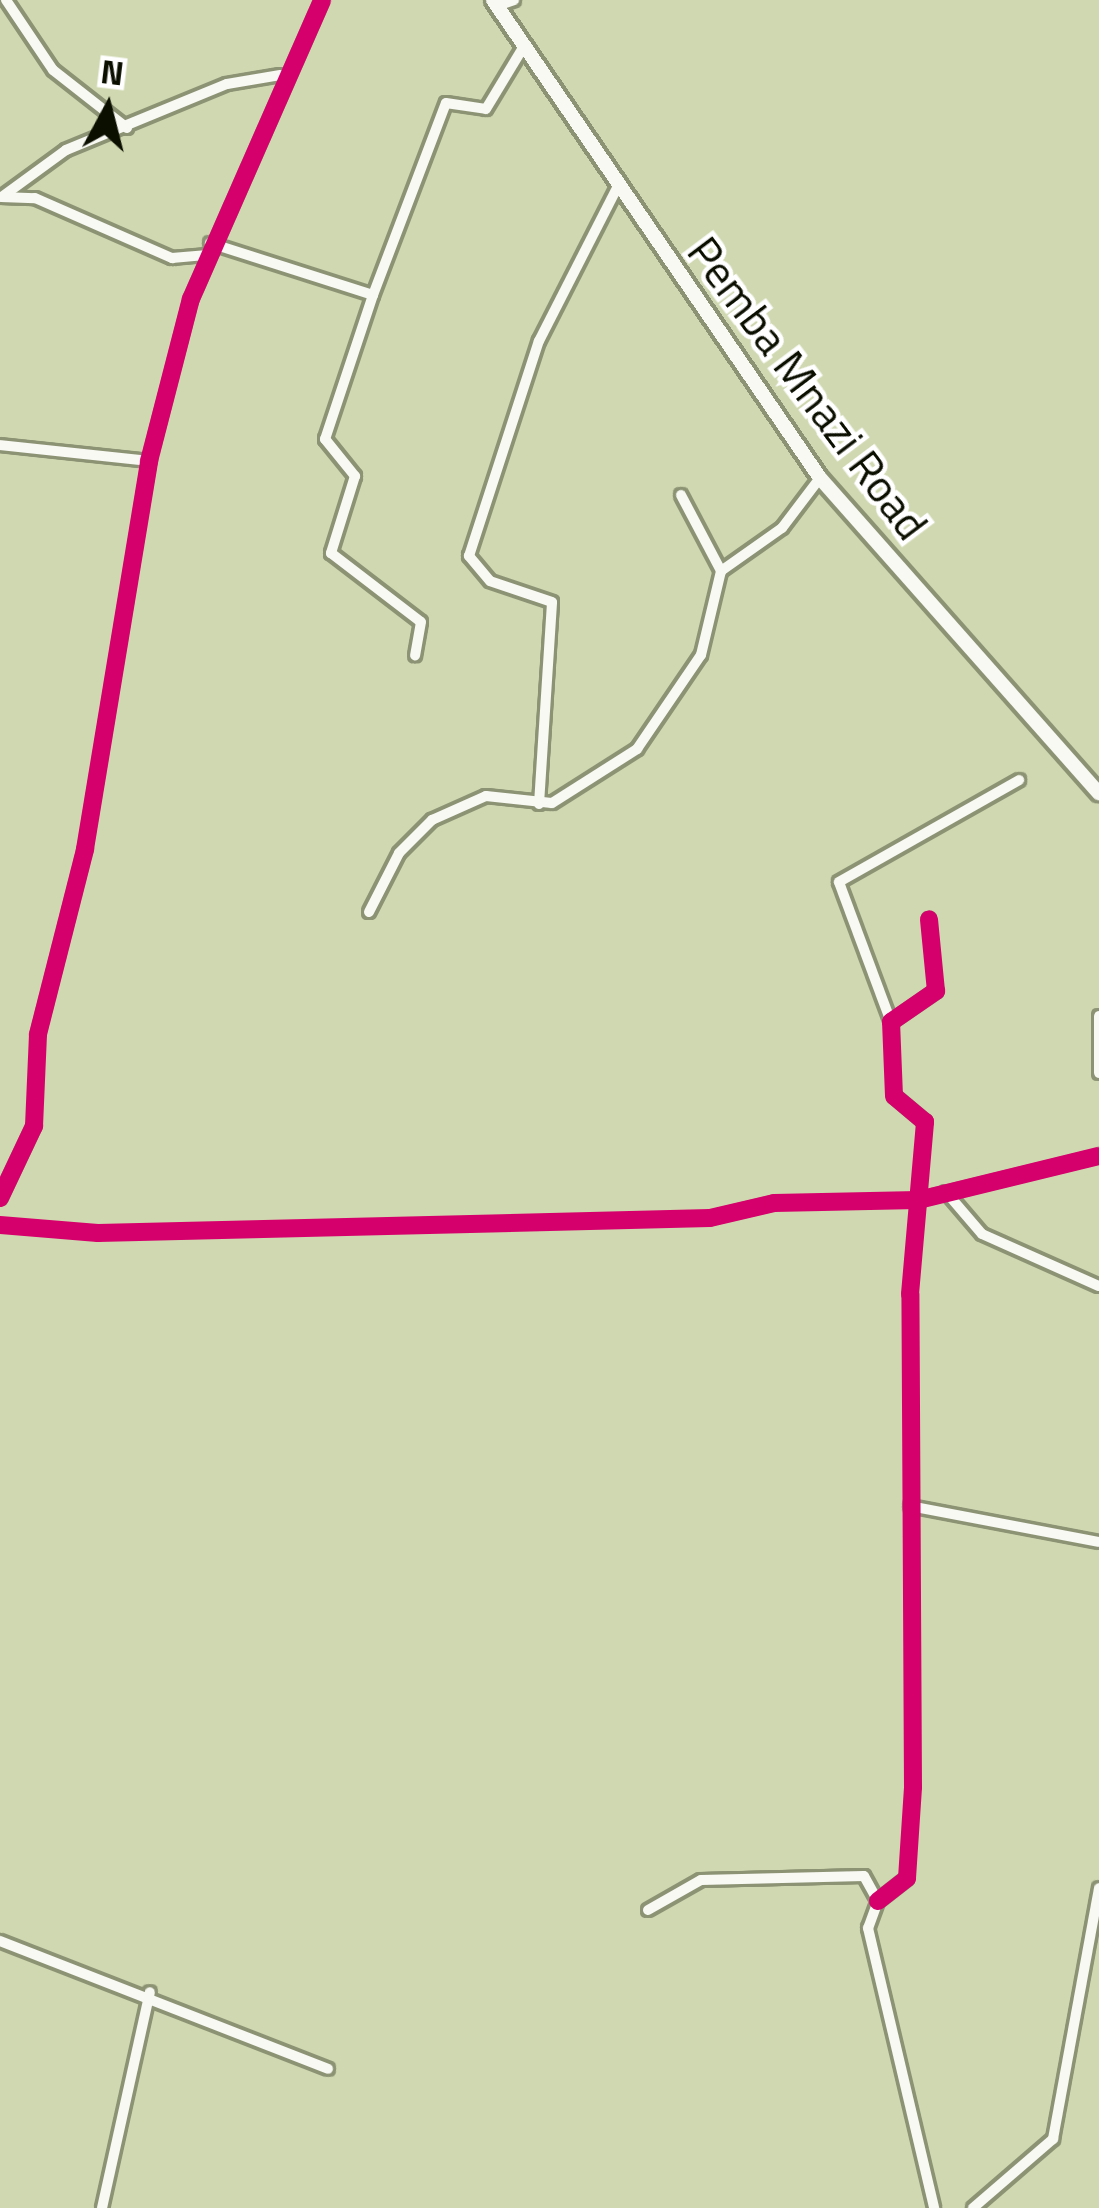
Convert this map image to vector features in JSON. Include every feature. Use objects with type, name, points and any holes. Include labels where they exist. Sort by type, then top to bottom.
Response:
[{"type":"main road","name":"Pemba Mnazi Road","points":[[495,3],[820,478],[1099,793]]},
{"type":"street","points":[[6,0],[53,70],[127,128]]},
{"type":"street","points":[[0,1198],[34,1126],[33,1063],[85,849],[149,461],[208,249],[280,75],[322,0]]},
{"type":"street","points":[[495,3],[514,0]]},
{"type":"street","points":[[415,656],[422,622],[331,554],[355,476],[325,439],[446,103],[486,109],[524,46]]},
{"type":"street","points":[[1,196],[66,150],[226,84],[280,75]]},
{"type":"street","points":[[539,804],[552,602],[490,581],[469,556],[539,341],[618,186]]},
{"type":"street","points":[[1,196],[35,198],[172,258],[208,249],[373,296]]},
{"type":"street","points":[[0,445],[149,461]]},
{"type":"street","points":[[369,912],[399,853],[432,820],[486,796],[539,804],[641,743],[701,655],[721,572],[782,528],[820,478]]},
{"type":"street","points":[[681,495],[721,572]]},
{"type":"street","points":[[934,2208],[868,1928],[878,1901],[908,1878],[910,1506],[918,1200],[926,1122],[894,1096],[891,1022],[838,882],[1019,780]]},
{"type":"street","points":[[891,1022],[936,991],[928,919]]},
{"type":"street","points":[[1099,1016],[1099,1073]]},
{"type":"street","points":[[0,1225],[98,1232],[710,1218],[774,1204],[918,1200],[1099,1156]]},
{"type":"street","points":[[946,1192],[982,1234],[1099,1286]]},
{"type":"street","points":[[910,1506],[1099,1541]]},
{"type":"street","points":[[648,1910],[701,1880],[852,1873],[878,1901]]},
{"type":"street","points":[[973,2208],[1053,2139],[1099,1888]]},
{"type":"street","points":[[0,1941],[150,1992],[328,2069]]},
{"type":"street","points":[[102,2208],[150,1992]]},
{"type":"cycle path","points":[[0,1198],[34,1126],[38,1034],[85,849],[149,461],[191,299],[322,0]]},
{"type":"cycle path","points":[[878,1901],[907,1878],[913,1787],[910,1294],[925,1122],[894,1096],[891,1022],[936,991],[929,919]]},
{"type":"cycle path","points":[[0,1225],[98,1233],[710,1218],[774,1203],[918,1200],[1099,1156]]}]
